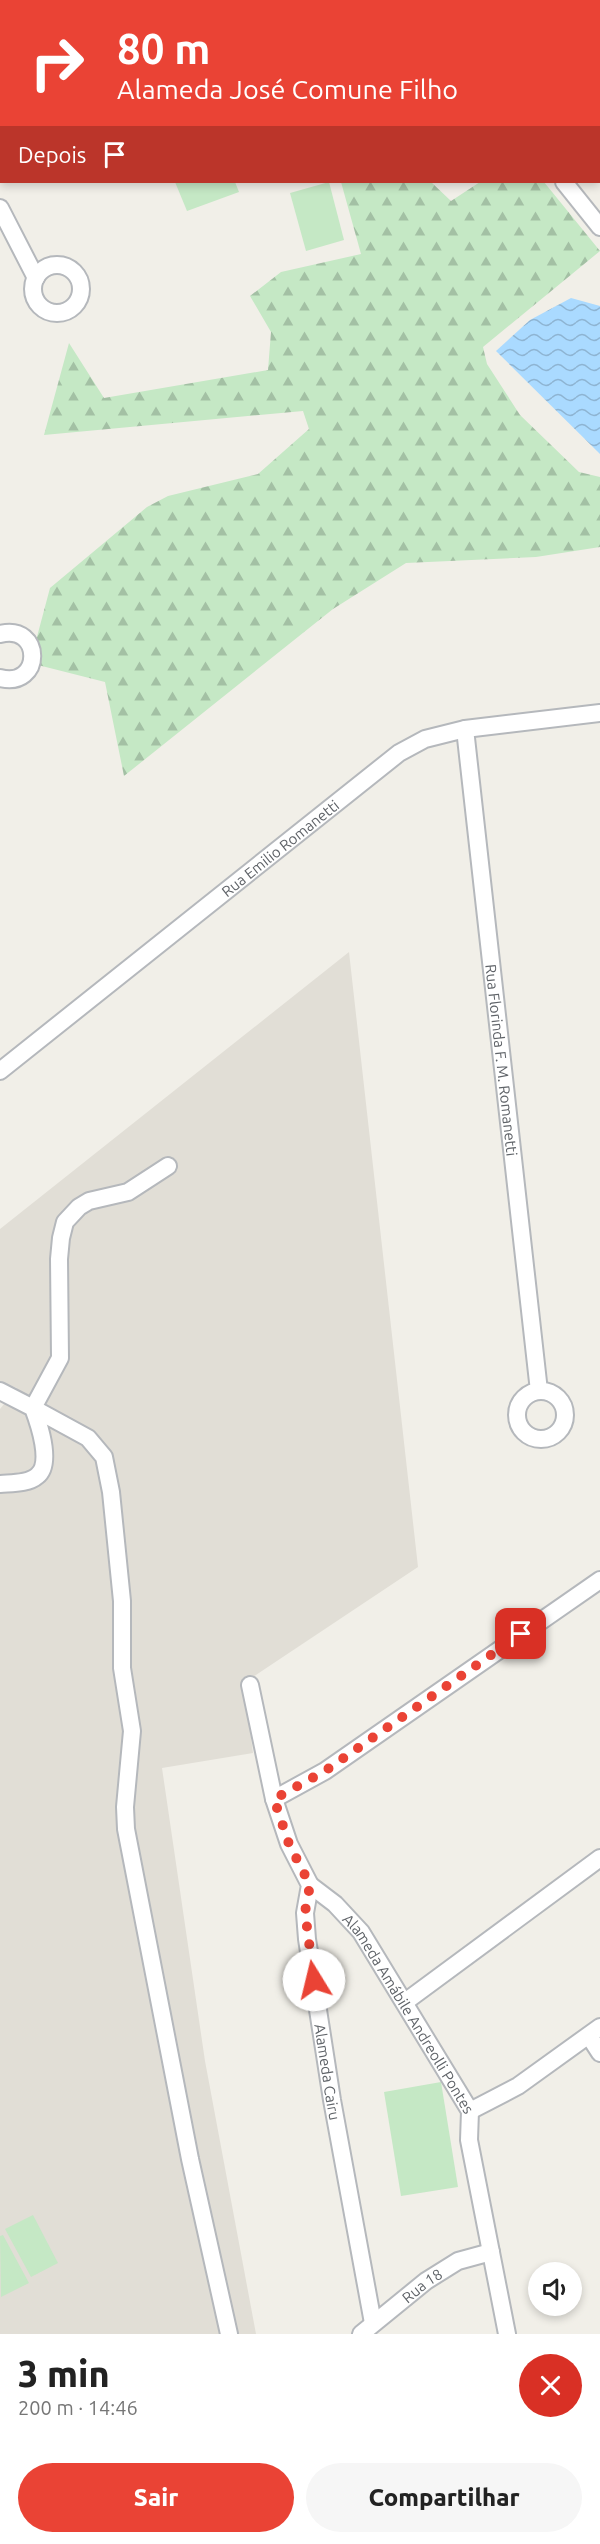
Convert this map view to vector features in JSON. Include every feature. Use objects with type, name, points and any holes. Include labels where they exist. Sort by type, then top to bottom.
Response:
[{"type":"street","points":[[565,183],[600,227]]},
{"type":"street","points":[[0,207],[36,278]]},
{"type":"street","points":[[0,634],[7,632],[22,636],[32,648],[33,656],[28,671],[22,676],[14,679],[0,678]]},
{"type":"street","name":"Rua Emilio Romanetti","points":[[1,1068],[399,753],[425,739],[465,729],[600,713]]},
{"type":"street","name":"Rua Florinda F. M. Romanetti","points":[[465,729],[539,1391]]},
{"type":"street","points":[[0,1484],[35,1478],[43,1470],[45,1464],[40,1428],[33,1408],[60,1358],[59,1259],[60,1238],[65,1222],[79,1207],[89,1201],[128,1192],[168,1166]]},
{"type":"street","points":[[0,1391],[88,1438],[104,1457],[111,1492],[121,1590],[122,1668],[132,1731],[125,1807],[126,1829],[190,2159],[229,2334]]},
{"type":"street","points":[[274,1799],[325,1771],[600,1580]]},
{"type":"street","points":[[250,1685],[274,1799],[289,1844],[310,1885]]},
{"type":"street","points":[[405,2002],[600,1858]]},
{"type":"street","name":"Alameda Amábile Andreolli Pontes","points":[[310,1885],[335,1904],[361,1932],[470,2111],[469,2140],[507,2334]]},
{"type":"street","name":"Alameda Cairu","points":[[310,1885],[305,1912],[307,1940],[367,2329]]},
{"type":"street","points":[[470,2111],[518,2086],[594,2031],[600,2053]]},
{"type":"street","name":"Rua 18","points":[[367,2329],[426,2281],[458,2261],[492,2252]]},
{"type":"shaded area","points":[[349,952],[418,1567],[244,1683],[253,1753],[162,1768],[205,2061],[256,2334],[0,2334],[0,1409],[17,1388],[0,1381],[0,1229]]},
{"type":"green space","points":[[175,183],[235,183],[239,192],[187,211]]},
{"type":"green space","points":[[329,183],[344,240],[306,251],[290,193]]},
{"type":"green space","points":[[341,183],[432,183],[451,201],[478,183],[545,183],[600,251],[483,347],[487,364],[520,415],[579,472],[600,477],[600,547],[536,557],[406,563],[333,609],[124,776],[105,682],[30,663],[50,588],[147,507],[168,496],[258,474],[309,429],[303,411],[44,435],[69,343],[104,398],[268,370],[271,332],[250,296],[281,272],[361,254]]},
{"type":"green space","points":[[441,2082],[458,2187],[401,2196],[384,2092]]},
{"type":"green space","points":[[33,2215],[58,2263],[31,2277],[5,2229]]},
{"type":"green space","points":[[3,2235],[29,2283],[1,2297],[0,2236]]},
{"type":"water","points":[[571,298],[600,306],[600,454],[496,351],[530,320]]},
{"type":"route","points":[[314,1980],[305,1912],[310,1885],[289,1844],[274,1799],[325,1771],[521,1634]]}]
